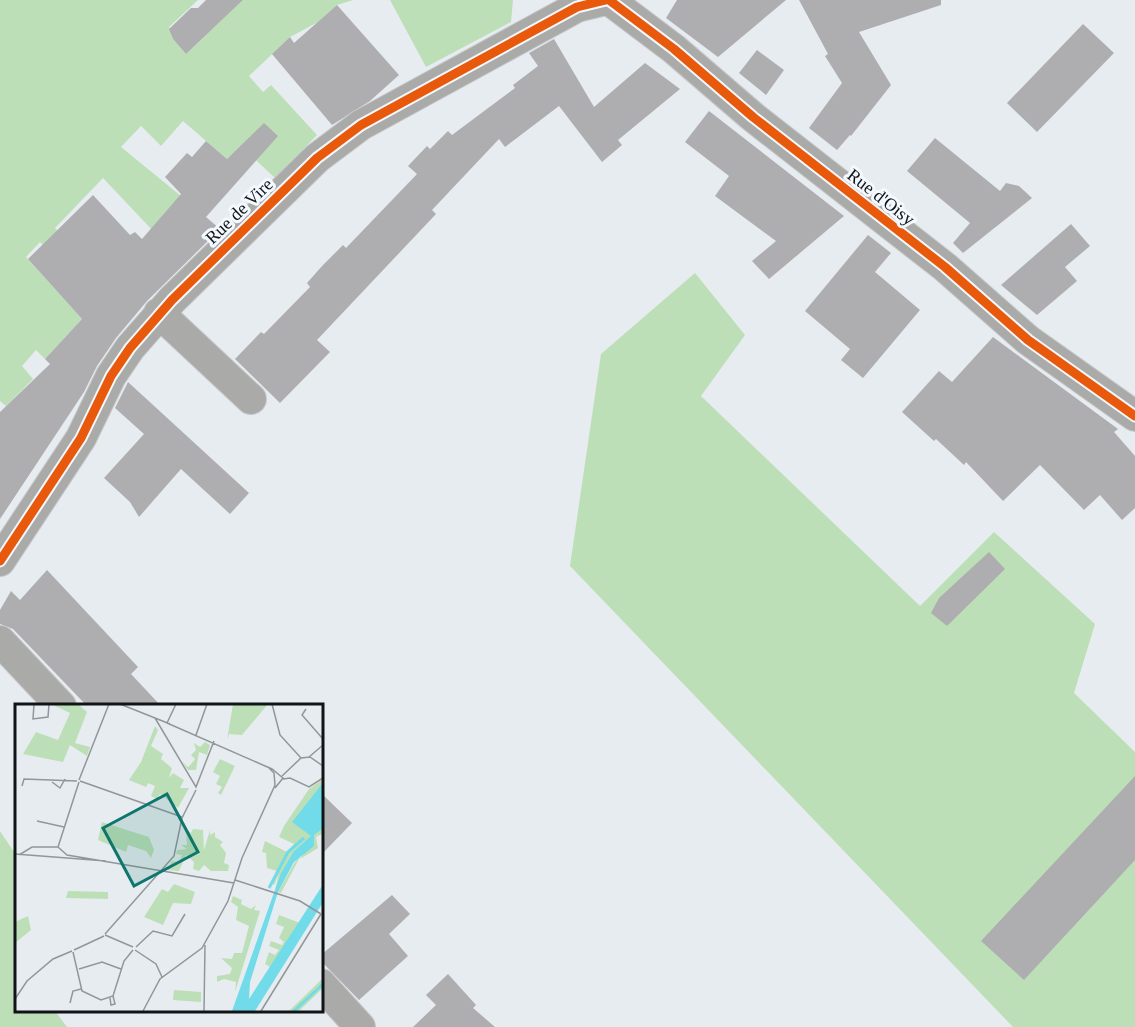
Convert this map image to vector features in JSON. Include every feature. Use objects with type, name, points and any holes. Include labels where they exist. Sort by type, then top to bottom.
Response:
[{"type":"street","name":"Rue de Vire","points":[[0,561],[88,426],[117,365],[159,313],[317,158],[343,137],[577,7],[608,0]]},
{"type":"street","name":"Rue d'Oisy","points":[[608,0],[674,49],[753,117],[945,267],[1028,340],[1135,416]]},
{"type":"street","points":[[159,313],[251,399]]},
{"type":"street","points":[[0,641],[59,704]]},
{"type":"street","points":[[322,985],[360,1027]]},
{"type":"green space","points":[[0,0],[198,0],[169,27],[173,39],[186,54],[243,0],[353,0],[337,5],[318,22],[290,37],[249,76],[263,92],[271,85],[317,135],[275,178],[241,146],[227,159],[183,121],[161,146],[141,126],[121,147],[181,196],[155,233],[103,178],[55,228],[87,260],[73,277],[40,242],[26,257],[82,319],[45,359],[36,350],[22,366],[33,379],[6,406],[0,401]]},
{"type":"green space","points":[[390,0],[513,0],[511,22],[426,67]]},
{"type":"green space","points":[[695,273],[745,335],[701,396],[920,606],[994,532],[1095,624],[1074,693],[1135,752],[1135,1027],[1013,1027],[570,566],[601,354]]},
{"type":"green space","points":[[0,831],[15,854],[15,1012],[56,1012],[67,1027],[0,1027]]},
{"type":"building","points":[[206,0],[243,0],[186,54],[173,39],[169,29],[191,8],[198,8]]},
{"type":"building","points":[[677,0],[786,0],[718,57],[666,18]]},
{"type":"building","points":[[799,0],[941,0],[941,5],[859,32],[891,85],[851,136],[837,150],[809,128],[842,83],[825,56],[828,54]]},
{"type":"building","points":[[337,5],[399,75],[370,101],[332,125],[272,54],[290,37],[294,43]]},
{"type":"building","points":[[1083,24],[1114,53],[1037,132],[1007,103]]},
{"type":"building","points":[[554,39],[594,107],[645,63],[680,89],[618,140],[622,145],[602,162],[559,106],[505,147],[499,139],[432,210],[436,214],[317,340],[330,352],[280,403],[235,359],[261,332],[264,334],[310,287],[307,283],[323,265],[343,245],[346,248],[417,174],[408,166],[427,146],[430,149],[448,131],[452,135],[515,88],[513,85],[538,66],[529,53]]},
{"type":"building","points":[[757,50],[784,70],[766,95],[739,73]]},
{"type":"building","points":[[709,111],[844,216],[769,279],[752,261],[776,241],[715,196],[729,176],[685,142]]},
{"type":"building","points":[[264,123],[278,136],[206,217],[220,229],[147,301],[116,338],[97,366],[84,392],[0,519],[0,412],[50,364],[45,359],[82,319],[28,259],[93,195],[130,235],[135,232],[142,239],[181,194],[165,177],[187,153],[192,157],[206,141],[227,159]]},
{"type":"building","points":[[935,138],[1000,191],[1006,183],[1019,186],[1032,198],[963,253],[953,243],[970,223],[907,171]]},
{"type":"building","points":[[1071,224],[1090,246],[1065,267],[1077,281],[1037,315],[1001,285]]},
{"type":"building","points":[[868,235],[891,253],[875,272],[920,310],[863,378],[841,360],[850,349],[805,311]]},
{"type":"building","points":[[993,337],[1118,429],[1114,432],[1135,456],[1135,508],[1122,520],[1100,495],[1084,510],[1040,465],[1003,501],[966,462],[964,465],[902,412],[939,371],[952,382]]},
{"type":"building","points":[[128,382],[249,493],[230,514],[181,469],[139,517],[130,502],[104,478],[144,434],[115,408]]},
{"type":"building","points":[[989,552],[1005,569],[947,626],[931,613],[939,598]]},
{"type":"building","points":[[47,570],[138,667],[131,674],[159,704],[85,704],[13,629],[0,624],[0,610],[11,591],[20,600]]},
{"type":"building","points":[[1135,776],[1135,860],[1024,980],[981,941]]},
{"type":"building","points":[[322,794],[352,823],[322,854]]},
{"type":"building","points":[[392,895],[410,914],[389,934],[408,956],[359,1000],[322,962],[322,954]]},
{"type":"building","points":[[448,974],[476,1005],[473,1008],[495,1027],[413,1027],[436,1005],[426,995]]},
{"type":"cycle path","points":[[0,561],[81,438],[111,376],[130,348],[172,300],[317,158],[361,125],[577,7],[606,0]]},
{"type":"cycle path","points":[[609,0],[674,49],[753,117],[945,267],[1028,340],[1135,416]]}]
